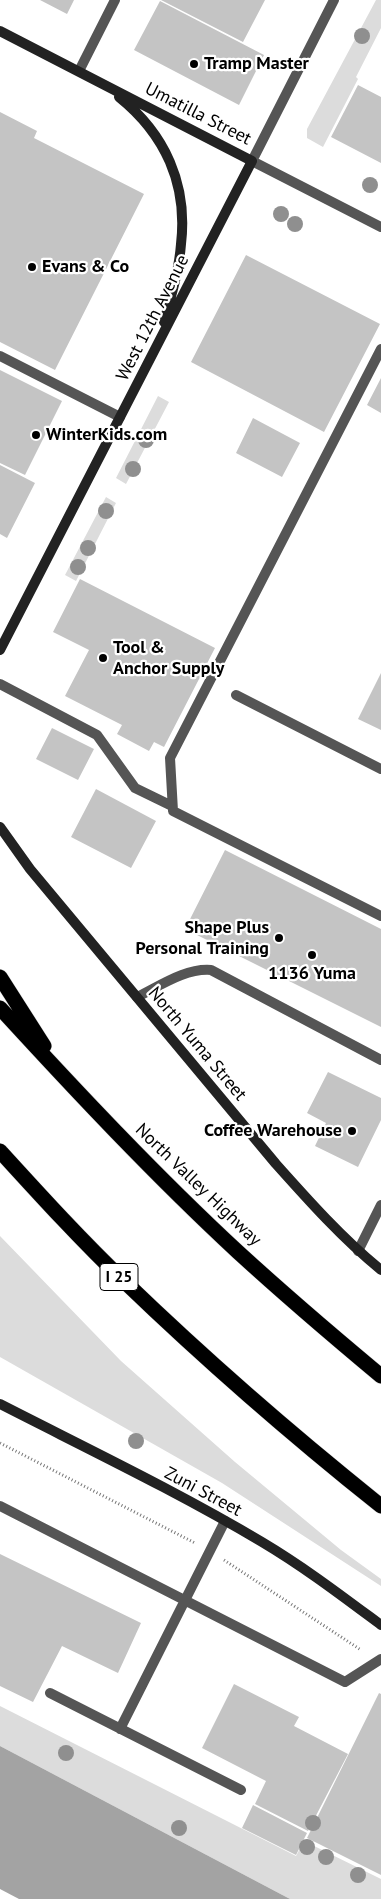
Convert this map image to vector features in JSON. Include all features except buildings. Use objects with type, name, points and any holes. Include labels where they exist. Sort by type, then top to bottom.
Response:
[{"type":"highway","points":[[0,977],[65,1078]]},
{"type":"highway","name":"North Valley Highway","points":[[0,1008],[65,1078],[238,1251],[381,1376]]},
{"type":"highway","name":"I 25","points":[[0,1151],[78,1235],[176,1330],[275,1419],[381,1506]]},
{"type":"street","points":[[79,71],[115,0]]},
{"type":"street","name":"West 12th Avenue","points":[[0,650],[334,0]]},
{"type":"street","name":"Umatilla Street","points":[[0,31],[381,227]]},
{"type":"street","points":[[104,85],[144,120],[159,138],[177,179],[181,200],[182,243],[178,268],[160,340]]},
{"type":"street","points":[[381,349],[170,758],[173,811],[381,916]]},
{"type":"street","points":[[0,356],[120,417]]},
{"type":"street","points":[[0,684],[97,735],[135,788],[172,806]]},
{"type":"street","points":[[236,695],[381,769]]},
{"type":"street","name":"North Yuma Street","points":[[0,828],[30,869],[276,1164],[314,1207],[358,1251],[381,1270]]},
{"type":"street","points":[[137,997],[188,972],[200,969],[211,970],[381,1060]]},
{"type":"street","points":[[358,1251],[381,1205]]},
{"type":"street","name":"Zuni Street","points":[[0,1404],[225,1522],[297,1564],[381,1625]]},
{"type":"street","points":[[0,1506],[345,1682],[381,1659]]},
{"type":"street","points":[[120,1729],[225,1522]]},
{"type":"street","points":[[50,1693],[241,1790]]},
{"type":"shaded area","points":[[376,0],[381,0],[381,28],[356,77],[358,79],[323,147],[307,138],[307,129]]},
{"type":"shaded area","points":[[158,396],[169,402],[126,484],[116,478]]},
{"type":"shaded area","points":[[106,497],[116,503],[76,581],[65,575]]},
{"type":"shaded area","points":[[0,1236],[121,1361],[235,1462],[341,1550],[381,1579],[381,1586],[222,1483],[0,1357]]},
{"type":"shaded area","points":[[0,1706],[296,1856],[304,1841],[381,1879],[381,1899],[290,1899],[0,1746]]},
{"type":"shaded area","points":[[0,1746],[290,1899],[19,1899],[0,1889]]},
{"type":"place","name":"Tramp Master","points":[[194,64]]},
{"type":"place","name":"Evans & Co","points":[[32,267]]},
{"type":"place","name":"WinterKids.com","points":[[36,435]]},
{"type":"place","name":"Tool & Anchor Supply","points":[[103,658]]},
{"type":"place","name":"Shape Plus Personal Training","points":[[279,938]]},
{"type":"place","name":"1136 Yuma","points":[[312,955]]},
{"type":"place","name":"Coffee Warehouse","points":[[352,1131]]}]
